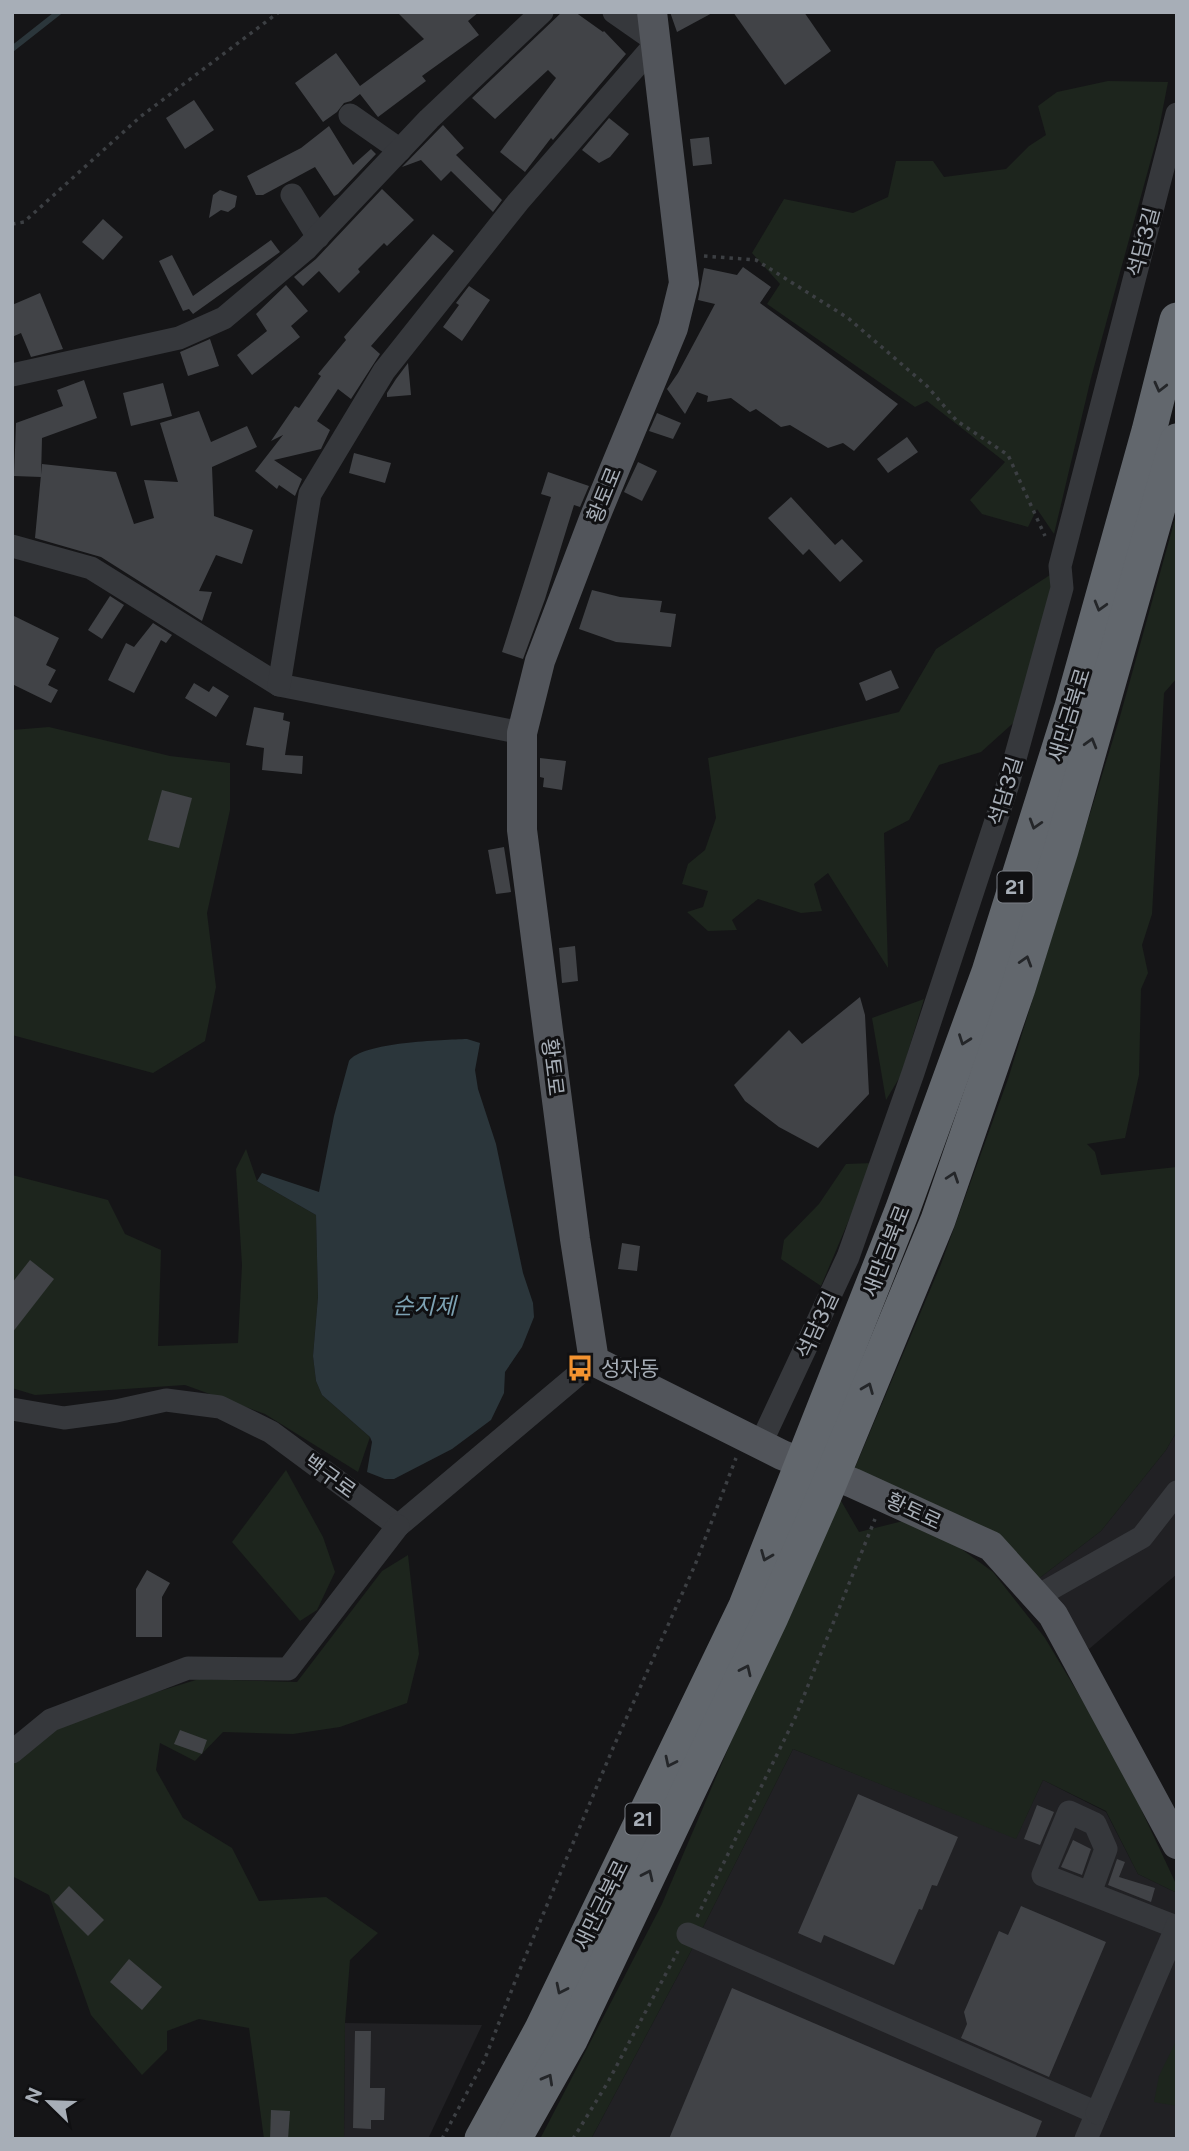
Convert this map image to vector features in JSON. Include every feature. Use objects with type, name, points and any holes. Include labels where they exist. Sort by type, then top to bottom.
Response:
[{"type":"highway","name":"새만금북로","points":[[514,2139],[570,2040],[765,1630],[902,1212],[989,972],[1072,707],[1177,320]]},
{"type":"highway","name":"새만금북로","points":[[827,1446],[938,1220],[1018,988],[1177,441]]},
{"type":"highway","name":"새만금북로","points":[[482,2139],[541,2031],[746,1606],[807,1497]]},
{"type":"main road","name":"황토로","points":[[652,12],[684,283],[673,328],[594,519],[540,661],[522,733],[522,830],[575,1239],[594,1361],[752,1441],[990,1546],[1053,1615],[1177,1843]]},
{"type":"street","points":[[12,375],[179,338],[224,318],[318,237],[429,119],[542,12]]},
{"type":"street","points":[[279,685],[310,494],[384,371],[518,202],[657,41],[614,12]]},
{"type":"street","name":"석담3길","points":[[752,1441],[848,1257],[914,1073],[1008,784],[1062,588],[1060,566],[1177,114]]},
{"type":"street","points":[[350,115],[400,150]]},
{"type":"street","points":[[292,195],[318,237]]},
{"type":"street","points":[[12,546],[91,568],[279,685],[522,733]]},
{"type":"street","points":[[12,1752],[51,1720],[188,1668],[288,1669],[398,1526],[594,1361]]},
{"type":"street","name":"백구로","points":[[12,1409],[64,1419],[166,1400],[220,1407],[271,1433],[398,1526]]},
{"type":"street","points":[[1036,1597],[1142,1537],[1177,1492]]},
{"type":"street","points":[[1086,2139],[1176,1926],[1090,1893]]},
{"type":"street","points":[[688,1934],[1097,2113]]},
{"type":"path","points":[[12,225],[24,222],[140,117],[192,75],[279,12]]},
{"type":"path","points":[[681,255],[756,260],[848,318],[927,386],[957,421],[1008,455],[1060,566]]},
{"type":"path","points":[[442,2139],[484,2061],[592,1798],[752,1441]]},
{"type":"path","points":[[573,2139],[608,2082],[720,1874],[795,1718],[884,1497]]},
{"type":"shaded area","points":[[1108,81],[1168,82],[1158,134],[1091,378],[1054,534],[1037,509],[1028,527],[982,514],[970,500],[1005,462],[927,401],[915,407],[767,304],[780,284],[752,253],[784,199],[853,213],[888,197],[896,161],[933,161],[944,177],[1006,169],[1029,146],[1046,135],[1038,106],[1057,92]]},
{"type":"shaded area","points":[[1177,512],[1177,678],[1164,693],[1152,914],[1142,945],[1148,973],[1141,989],[1139,1075],[1125,1138],[1087,1144],[1095,1152],[1101,1175],[1177,1167],[1177,1431],[1166,1450],[1101,1531],[1037,1580],[854,1470],[941,1264],[1008,1079],[1119,720]]},
{"type":"shaded area","points":[[1050,575],[1052,598],[1020,717],[981,752],[939,765],[909,820],[884,833],[888,968],[828,873],[814,884],[822,911],[801,913],[758,899],[732,920],[737,930],[708,931],[687,912],[703,907],[708,891],[682,884],[688,864],[705,850],[716,818],[708,758],[899,712],[936,649]]},
{"type":"shaded area","points":[[49,727],[170,756],[230,763],[230,810],[207,913],[216,987],[205,1041],[153,1073],[12,1035],[12,730]]},
{"type":"shaded area","points":[[924,999],[901,1075],[886,1100],[872,1018]]},
{"type":"shaded area","points":[[246,1149],[257,1181],[316,1215],[318,1297],[313,1356],[316,1381],[322,1395],[370,1437],[358,1472],[265,1414],[185,1385],[35,1395],[12,1388],[12,1175],[108,1200],[125,1234],[161,1250],[158,1346],[238,1343],[242,1265],[236,1169]]},
{"type":"shaded area","points":[[873,1163],[821,1286],[781,1259],[784,1240],[819,1204],[846,1164]]},
{"type":"shaded area","points":[[1177,1431],[1177,1574],[1089,1649],[1037,1580],[1101,1531],[1166,1450]]},
{"type":"shaded area","points":[[286,1470],[323,1537],[335,1572],[317,1610],[300,1621],[232,1542]]},
{"type":"shaded area","points":[[840,1499],[859,1532],[903,1521],[949,1540],[993,1572],[1045,1638],[1118,1760],[1177,1886],[1177,1893],[1138,1874],[1106,1811],[1043,1780],[1016,1839],[793,1749],[691,1951],[591,2139],[540,2139],[662,1904],[745,1709]]},
{"type":"shaded area","points":[[408,1555],[419,1654],[407,1703],[340,1727],[293,1734],[223,1732],[195,1761],[160,1743],[156,1770],[183,1818],[232,1848],[259,1901],[326,1897],[378,1933],[350,1960],[345,2023],[344,2139],[264,2139],[249,2028],[199,2019],[167,2031],[167,2050],[142,2075],[91,2015],[49,1895],[12,1876],[12,1761],[45,1734],[134,1699],[199,1679],[297,1682],[382,1571]]},
{"type":"shaded area","points":[[793,1749],[1016,1838],[1043,1780],[1106,1812],[1138,1874],[1177,1893],[1177,2139],[591,2139],[691,1951]]},
{"type":"shaded area","points":[[345,2023],[482,2025],[428,2139],[344,2139]]},
{"type":"shaded area","points":[[1177,2039],[1177,2106],[1154,2102],[1159,2076]]},
{"type":"water","name":"순지제","points":[[467,1039],[480,1043],[475,1070],[478,1089],[496,1144],[534,1317],[522,1347],[505,1372],[504,1393],[491,1420],[452,1449],[394,1479],[385,1479],[367,1472],[372,1442],[370,1437],[322,1395],[316,1381],[313,1356],[318,1297],[316,1215],[257,1181],[262,1173],[319,1192],[334,1116],[349,1061],[357,1055],[404,1043]]},
{"type":"building","points":[[397,12],[479,12],[468,21],[479,35],[422,76],[426,81],[378,117],[360,94],[344,103],[323,122],[295,83],[336,53],[360,86],[424,39]]},
{"type":"building","points":[[562,12],[575,12],[604,31],[626,54],[553,140],[551,138],[525,172],[500,152],[556,78],[548,70],[495,119],[472,98]]},
{"type":"building","points":[[670,12],[714,12],[677,32]]},
{"type":"building","points":[[733,12],[804,12],[831,51],[785,85]]},
{"type":"building","points":[[194,100],[214,130],[185,149],[166,118]]},
{"type":"building","points":[[609,118],[629,134],[610,157],[599,163],[582,150]]},
{"type":"building","points":[[443,125],[464,148],[456,155],[502,200],[493,212],[451,171],[441,181],[421,160],[402,167]]},
{"type":"building","points":[[329,126],[353,165],[371,149],[376,154],[338,194],[334,196],[315,167],[263,195],[256,195],[247,176],[301,148]]},
{"type":"building","points":[[709,137],[712,164],[693,166],[690,139]]},
{"type":"building","points":[[382,189],[414,220],[387,246],[384,243],[339,293],[319,271],[303,286],[294,277],[316,259]]},
{"type":"building","points":[[220,190],[237,196],[235,207],[228,212],[221,210],[209,218],[213,195]]},
{"type":"building","points":[[103,219],[123,237],[103,260],[82,242]]},
{"type":"building","points":[[433,234],[454,251],[371,346],[380,354],[351,399],[338,389],[317,421],[330,430],[321,449],[274,460],[302,479],[295,496],[279,485],[277,489],[255,471],[283,435],[271,441],[295,406],[299,408],[321,376],[318,374],[346,340],[344,337]]},
{"type":"building","points":[[271,240],[280,252],[193,314],[189,309],[183,311],[159,261],[172,255],[193,296]]},
{"type":"building","points":[[743,267],[771,287],[760,303],[898,404],[854,451],[843,443],[828,448],[790,425],[781,427],[756,409],[750,412],[731,398],[707,402],[708,396],[697,392],[685,414],[667,389],[715,304],[698,300],[704,268],[737,275]]},
{"type":"building","points":[[286,285],[308,311],[291,326],[300,337],[252,375],[237,355],[267,331],[256,314]]},
{"type":"building","points":[[469,286],[490,300],[462,341],[443,327]]},
{"type":"building","points":[[40,293],[63,349],[31,357],[21,333],[12,337],[12,305]]},
{"type":"building","points":[[210,339],[219,366],[188,376],[180,352]]},
{"type":"building","points":[[408,363],[411,395],[387,397],[387,393]]},
{"type":"building","points":[[84,380],[97,418],[42,438],[41,477],[14,476],[16,423],[63,406],[57,390]]},
{"type":"building","points":[[163,383],[172,416],[131,426],[123,393]]},
{"type":"building","points":[[199,411],[211,442],[247,426],[257,447],[212,467],[214,516],[253,530],[242,564],[216,555],[199,591],[212,592],[202,621],[101,557],[35,538],[42,464],[116,472],[134,524],[154,518],[144,480],[178,482],[160,423]]},
{"type":"building","points":[[657,413],[681,423],[673,439],[649,431]]},
{"type":"building","points":[[907,437],[918,452],[888,473],[877,459]]},
{"type":"building","points":[[354,453],[391,463],[385,483],[349,473]]},
{"type":"building","points":[[638,462],[657,471],[642,501],[624,492]]},
{"type":"building","points":[[548,472],[589,486],[580,507],[574,505],[523,659],[502,652],[551,497],[541,494]]},
{"type":"building","points":[[791,497],[835,545],[842,539],[863,561],[840,582],[809,549],[803,555],[768,518]]},
{"type":"building","points":[[592,590],[620,597],[662,601],[660,612],[676,614],[671,647],[616,642],[579,629]]},
{"type":"building","points":[[110,596],[124,605],[102,639],[88,630]]},
{"type":"building","points":[[12,615],[59,638],[46,665],[56,670],[48,685],[58,690],[51,703],[12,684]]},
{"type":"building","points":[[153,623],[172,635],[166,643],[161,640],[134,693],[108,680],[126,643],[134,647]]},
{"type":"building","points":[[891,670],[899,688],[866,701],[859,683]]},
{"type":"building","points":[[194,683],[209,692],[213,686],[229,696],[216,717],[185,698]]},
{"type":"building","points":[[254,707],[284,713],[283,720],[290,722],[285,755],[303,756],[302,774],[262,770],[264,748],[246,745]]},
{"type":"building","points":[[540,758],[566,761],[562,790],[543,787]]},
{"type":"building","points":[[162,790],[192,798],[179,848],[148,840]]},
{"type":"building","points":[[504,847],[511,892],[496,894],[488,850]]},
{"type":"building","points":[[575,946],[578,981],[562,983],[559,948]]},
{"type":"building","points":[[860,997],[865,1015],[869,1094],[818,1148],[779,1127],[745,1101],[734,1085],[789,1030],[802,1044]]},
{"type":"building","points":[[622,1243],[640,1246],[637,1271],[618,1269]]},
{"type":"building","points":[[30,1260],[54,1279],[12,1333],[12,1283]]},
{"type":"building","points":[[147,1570],[170,1583],[162,1597],[162,1637],[136,1637],[136,1589]]},
{"type":"building","points":[[180,1730],[207,1740],[202,1754],[174,1744]]},
{"type":"building","points":[[858,1794],[958,1837],[937,1886],[932,1885],[894,1965],[824,1935],[821,1943],[798,1933]]},
{"type":"building","points":[[1037,1805],[1054,1812],[1040,1845],[1024,1839]]},
{"type":"building","points":[[1073,1840],[1091,1849],[1082,1875],[1061,1867]]},
{"type":"building","points":[[1117,1859],[1125,1862],[1119,1877],[1155,1888],[1151,1902],[1108,1885]]},
{"type":"building","points":[[69,1886],[104,1920],[88,1936],[54,1902]]},
{"type":"building","points":[[1021,1906],[1106,1942],[1049,2077],[961,2038],[967,2024],[964,2012],[999,1931],[1008,1935]]},
{"type":"building","points":[[129,1959],[162,1987],[142,2010],[110,1982]]},
{"type":"building","points":[[732,1988],[1042,2121],[1035,2139],[669,2139]]},
{"type":"building","points":[[355,2031],[371,2031],[370,2088],[385,2088],[384,2120],[371,2120],[371,2129],[353,2128]]},
{"type":"building","points":[[271,2110],[290,2111],[288,2139],[270,2139]]},
{"type":"waterway","points":[[12,49],[59,12]]},
{"type":"place","name":"성자동","points":[[580,1368]]}]
